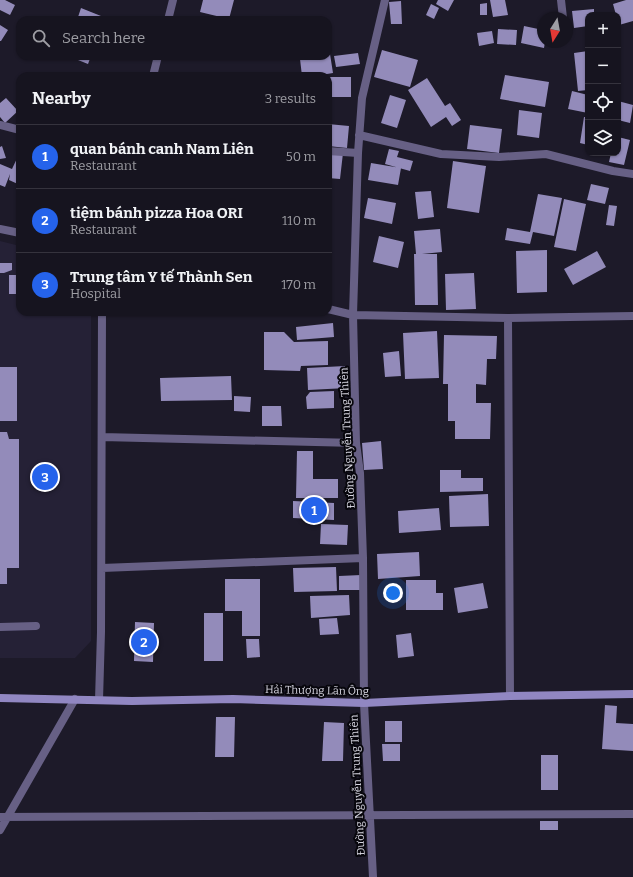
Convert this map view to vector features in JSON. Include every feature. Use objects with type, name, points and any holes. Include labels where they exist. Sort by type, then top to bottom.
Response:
[{"type":"street","points":[[169,16],[173,0]]},
{"type":"street","name":"Đường Nguyễn Trung Thiên","points":[[373,877],[364,703],[363,558],[360,473],[356,443],[353,315],[358,153],[362,98],[385,0]]},
{"type":"street","points":[[561,0],[562,12]]},
{"type":"street","points":[[154,72],[157,60]]},
{"type":"street","points":[[0,125],[16,129]]},
{"type":"street","points":[[359,135],[441,154],[498,157],[546,154],[613,171],[633,174]]},
{"type":"street","points":[[332,150],[358,153]]},
{"type":"street","points":[[0,229],[16,232]]},
{"type":"street","points":[[332,310],[353,315],[508,318],[633,316]]},
{"type":"street","points":[[99,700],[102,568],[102,316]]},
{"type":"street","points":[[508,318],[510,696]]},
{"type":"street","points":[[102,437],[356,443]]},
{"type":"street","points":[[102,568],[363,558]]},
{"type":"street","points":[[0,627],[36,626]]},
{"type":"street","name":"Hải Thượng Lãn Ông","points":[[0,698],[132,701],[233,699],[364,703],[510,696],[633,694]]},
{"type":"street","points":[[0,830],[4,817],[74,699]]},
{"type":"street","points":[[4,817],[633,814]]},
{"type":"shaded area","points":[[0,241],[16,245],[16,316],[91,316],[91,641],[75,658],[0,658]]},
{"type":"building","points":[[0,0],[5,0],[15,5],[10,15],[0,10]]},
{"type":"building","points":[[203,0],[234,0],[230,16],[217,16],[200,12]]},
{"type":"building","points":[[438,0],[454,0],[448,11],[436,4]]},
{"type":"building","points":[[490,0],[505,0],[508,15],[493,17]]},
{"type":"building","points":[[626,0],[633,0],[633,21],[621,24],[621,12],[615,12],[613,4]]},
{"type":"building","points":[[401,1],[402,24],[391,24],[389,2]]},
{"type":"building","points":[[487,3],[487,15],[480,15],[480,4]]},
{"type":"building","points":[[431,4],[439,8],[434,19],[426,15]]},
{"type":"building","points":[[81,8],[101,16],[78,16]]},
{"type":"building","points":[[594,9],[594,12],[585,12],[585,26],[574,28],[572,11]]},
{"type":"building","points":[[0,25],[8,30],[1,41],[0,41]]},
{"type":"building","points":[[524,26],[537,29],[537,46],[521,43]]},
{"type":"building","points":[[498,29],[517,30],[516,45],[497,44]]},
{"type":"building","points":[[492,31],[494,43],[479,46],[477,33]]},
{"type":"building","points":[[382,50],[418,60],[410,87],[374,77]]},
{"type":"building","points":[[585,51],[585,90],[578,91],[574,53]]},
{"type":"building","points":[[358,53],[360,64],[336,67],[334,56]]},
{"type":"building","points":[[78,60],[90,60],[88,64]]},
{"type":"building","points":[[300,60],[331,60],[333,73],[302,72]]},
{"type":"building","points":[[505,75],[549,82],[545,107],[500,99]]},
{"type":"building","points":[[332,77],[351,77],[351,97],[332,97]]},
{"type":"building","points":[[427,78],[445,106],[450,103],[461,120],[452,126],[446,117],[431,127],[408,90]]},
{"type":"building","points":[[572,91],[585,94],[585,112],[568,109]]},
{"type":"building","points":[[390,95],[406,100],[397,128],[381,123]]},
{"type":"building","points":[[6,98],[16,109],[16,113],[5,123],[0,117],[0,103]]},
{"type":"building","points":[[621,102],[633,105],[630,123],[621,121]]},
{"type":"building","points":[[519,110],[542,113],[539,138],[517,135]]},
{"type":"building","points":[[584,117],[585,117],[585,144],[580,143]]},
{"type":"building","points":[[332,124],[349,126],[347,148],[332,146]]},
{"type":"building","points":[[470,125],[502,129],[499,153],[467,149]]},
{"type":"building","points":[[621,138],[630,140],[624,165],[609,162],[610,156],[621,156]]},
{"type":"building","points":[[2,146],[6,158],[0,159],[0,147]]},
{"type":"building","points":[[389,149],[399,151],[397,157],[413,161],[410,171],[385,164]]},
{"type":"building","points":[[332,152],[343,153],[340,179],[332,178]]},
{"type":"building","points":[[16,160],[16,183],[9,180],[10,174],[5,187],[0,185],[0,164],[12,169]]},
{"type":"building","points":[[453,161],[486,166],[479,213],[447,208]]},
{"type":"building","points":[[371,163],[401,168],[398,185],[368,180]]},
{"type":"building","points":[[591,184],[609,188],[605,204],[587,200]]},
{"type":"building","points":[[431,191],[434,217],[418,219],[415,192]]},
{"type":"building","points":[[538,194],[562,198],[554,236],[533,232],[530,244],[505,240],[507,228],[530,232]]},
{"type":"building","points":[[368,198],[396,203],[392,224],[364,218]]},
{"type":"building","points":[[564,199],[586,204],[576,251],[554,247]]},
{"type":"building","points":[[609,205],[617,206],[614,226],[606,225]]},
{"type":"building","points":[[440,229],[442,252],[422,254],[437,254],[438,305],[415,305],[414,254],[416,254],[414,231]]},
{"type":"building","points":[[379,236],[404,242],[398,268],[373,262]]},
{"type":"building","points":[[547,250],[547,292],[517,293],[516,251]]},
{"type":"building","points":[[597,251],[606,267],[573,285],[564,269]]},
{"type":"building","points":[[0,263],[12,263],[12,270],[0,273]]},
{"type":"building","points":[[474,273],[476,309],[446,310],[445,274]]},
{"type":"building","points":[[9,275],[16,275],[16,294],[9,294]]},
{"type":"building","points":[[333,323],[334,337],[297,340],[296,327]]},
{"type":"building","points":[[437,331],[439,378],[405,379],[403,333]]},
{"type":"building","points":[[264,332],[284,332],[294,342],[328,341],[328,365],[301,366],[300,371],[264,370]]},
{"type":"building","points":[[444,335],[497,336],[496,359],[487,359],[486,385],[476,384],[476,403],[491,403],[490,439],[455,439],[455,421],[448,421],[448,384],[443,384]]},
{"type":"building","points":[[399,351],[401,376],[385,377],[383,353]]},
{"type":"building","points":[[345,366],[347,388],[308,390],[307,368]]},
{"type":"building","points":[[0,367],[17,367],[17,421],[0,421]]},
{"type":"building","points":[[231,376],[232,400],[161,401],[160,378]]},
{"type":"building","points":[[334,391],[334,408],[307,409],[306,397],[310,392]]},
{"type":"building","points":[[234,396],[251,397],[250,412],[234,411]]},
{"type":"building","points":[[262,406],[281,406],[282,426],[262,426]]},
{"type":"building","points":[[0,432],[7,432],[9,439],[19,439],[19,568],[7,568],[7,584],[0,584]]},
{"type":"building","points":[[381,441],[383,469],[364,470],[362,443]]},
{"type":"building","points":[[297,451],[313,451],[313,479],[338,479],[338,498],[296,498]]},
{"type":"building","points":[[440,470],[461,470],[461,478],[483,478],[483,491],[440,492]]},
{"type":"building","points":[[488,494],[489,526],[450,527],[449,496]]},
{"type":"building","points":[[293,501],[334,503],[334,520],[293,518]]},
{"type":"building","points":[[439,508],[441,530],[399,533],[398,511]]},
{"type":"building","points":[[321,524],[348,525],[347,545],[320,544]]},
{"type":"building","points":[[419,552],[420,576],[378,579],[377,554]]},
{"type":"building","points":[[336,567],[337,591],[294,592],[293,568]]},
{"type":"building","points":[[361,575],[361,590],[339,590],[339,576]]},
{"type":"building","points":[[225,579],[260,579],[260,636],[242,636],[242,611],[225,611]]},
{"type":"building","points":[[406,580],[436,580],[436,593],[443,593],[443,610],[406,610]]},
{"type":"building","points":[[483,583],[488,608],[458,613],[454,588]]},
{"type":"building","points":[[349,595],[350,615],[311,618],[310,596]]},
{"type":"building","points":[[204,613],[223,613],[223,661],[204,661]]},
{"type":"building","points":[[337,618],[339,634],[320,635],[319,619]]},
{"type":"building","points":[[135,622],[154,623],[153,662],[134,661]]},
{"type":"building","points":[[411,633],[414,656],[398,658],[396,635]]},
{"type":"building","points":[[246,639],[259,639],[260,657],[247,658]]},
{"type":"building","points":[[605,705],[617,706],[616,723],[633,724],[633,751],[602,749]]},
{"type":"building","points":[[216,717],[235,717],[234,757],[215,757]]},
{"type":"building","points":[[385,721],[402,721],[402,742],[385,742]]},
{"type":"building","points":[[324,722],[344,723],[343,761],[322,761]]},
{"type":"building","points":[[382,744],[400,744],[400,761],[383,761]]},
{"type":"building","points":[[541,755],[558,755],[558,790],[541,790]]},
{"type":"building","points":[[540,821],[558,821],[558,830],[540,830]]},
{"type":"place","name":"Trung tâm Y tế Thành Sen","points":[[45,477]]},
{"type":"place","name":"quan bánh canh Nam Liên","points":[[314,510]]},
{"type":"place","name":"tiệm bánh pizza Hoa ORI","points":[[144,642]]}]
